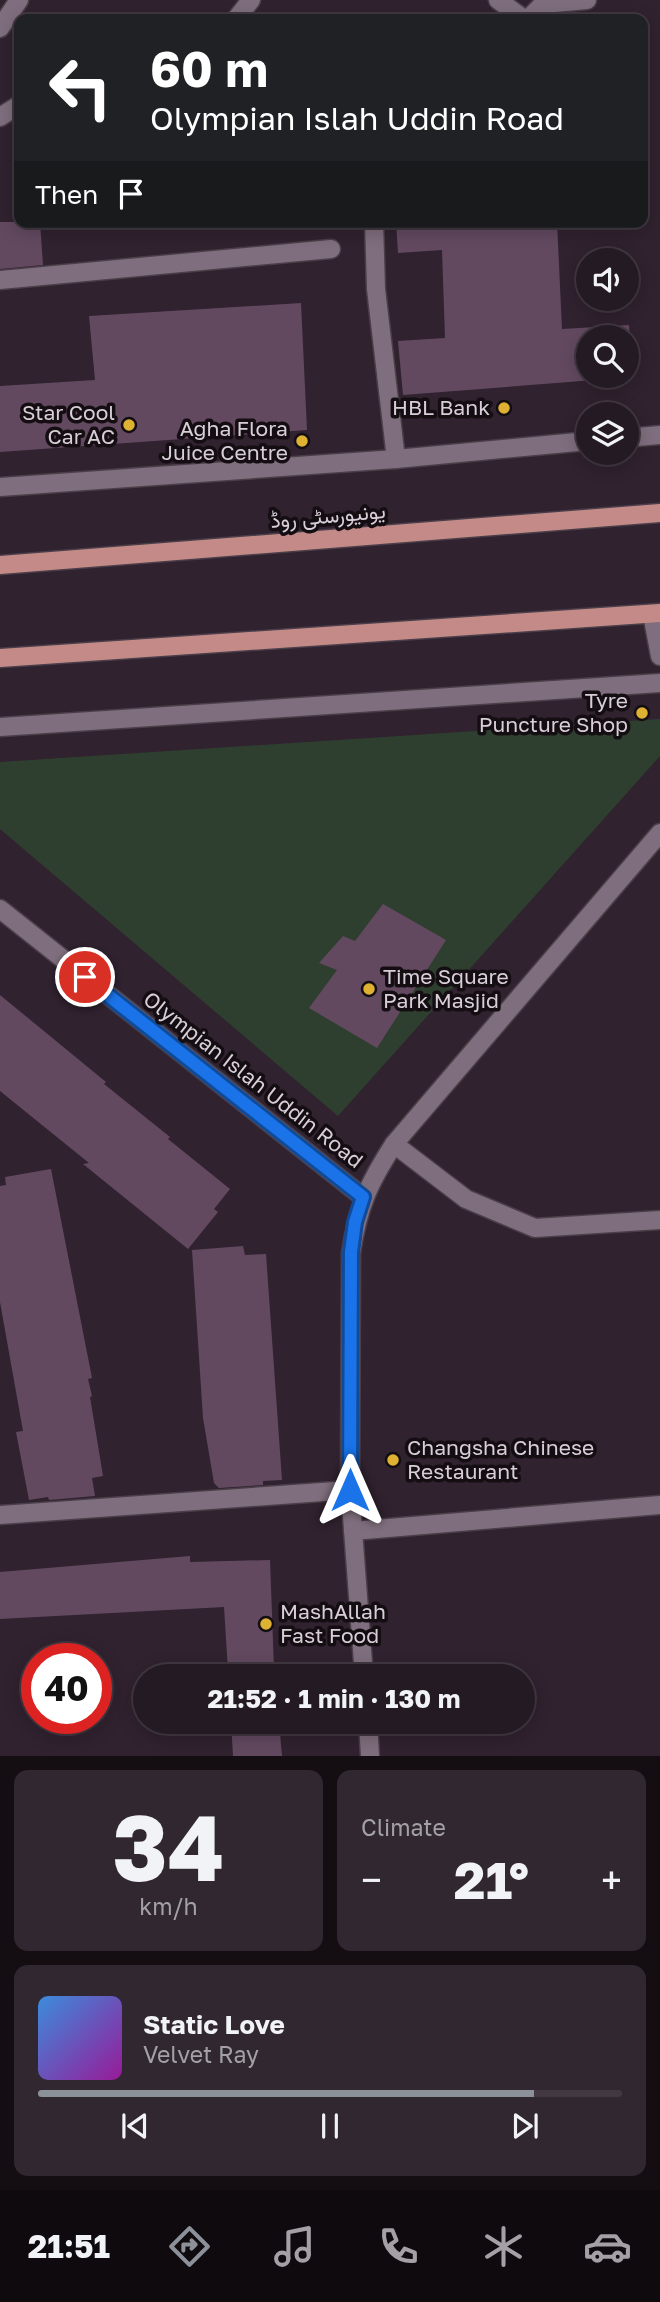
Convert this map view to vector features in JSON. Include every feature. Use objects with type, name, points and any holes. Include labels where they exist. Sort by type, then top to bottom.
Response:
[{"type":"main road","name":"یونیورسٹی روڈ","points":[[0,565],[660,513]]},
{"type":"main road","points":[[0,658],[656,613]]},
{"type":"street","points":[[0,28],[19,0]]},
{"type":"street","points":[[240,14],[251,0]]},
{"type":"street","points":[[498,0],[519,14]]},
{"type":"street","points":[[532,14],[543,4],[587,0]]},
{"type":"street","points":[[374,228],[376,289],[396,458]]},
{"type":"street","points":[[0,280],[331,250]]},
{"type":"street","points":[[639,437],[660,435]]},
{"type":"street","points":[[0,487],[576,442]]},
{"type":"street","points":[[656,613],[660,656]]},
{"type":"street","points":[[0,727],[660,683]]},
{"type":"street","points":[[363,1197],[394,1143],[660,833]]},
{"type":"street","name":"Olympian Islah Uddin Road","points":[[0,909],[363,1197],[355,1222],[351,1252],[350,1490],[363,1664]]},
{"type":"street","points":[[394,1143],[466,1199],[535,1227],[660,1220]]},
{"type":"street","points":[[0,1516],[350,1490]]},
{"type":"street","points":[[353,1531],[660,1506]]},
{"type":"street","points":[[369,1734],[370,1756]]},
{"type":"green space","points":[[660,719],[660,756],[338,1116],[0,829],[0,762]]},
{"type":"building","points":[[0,222],[14,222],[14,228],[40,228],[43,265],[0,269]]},
{"type":"building","points":[[396,228],[557,228],[562,329],[576,328],[576,381],[403,395],[398,341],[445,338],[442,250],[398,253]]},
{"type":"building","points":[[301,303],[307,430],[0,452],[0,386],[95,380],[89,316]]},
{"type":"building","name":"Time Square Park Masjid","points":[[383,904],[446,940],[377,1048],[309,1008],[337,970],[319,963],[343,936],[355,941]]},
{"type":"building","points":[[0,995],[230,1189],[214,1209],[218,1212],[188,1249],[83,1164],[89,1163],[0,1091]]},
{"type":"building","points":[[51,1169],[92,1378],[88,1379],[90,1397],[103,1476],[92,1478],[95,1496],[29,1500],[16,1432],[23,1431],[0,1302],[0,1186],[6,1185],[5,1177]]},
{"type":"building","points":[[243,1246],[245,1255],[266,1254],[282,1480],[263,1481],[263,1485],[219,1488],[214,1483],[203,1418],[192,1250]]},
{"type":"building","points":[[190,1556],[190,1562],[270,1560],[274,1664],[228,1664],[224,1607],[0,1619],[0,1572]]},
{"type":"building","points":[[232,1734],[280,1734],[282,1756],[233,1756]]},
{"type":"place","name":"HBL Bank","points":[[504,408]]},
{"type":"place","name":"Star Cool Car AC","points":[[129,425]]},
{"type":"place","name":"Agha Flora Juice Centre","points":[[302,441]]},
{"type":"place","name":"Tyre Puncture Shop","points":[[642,713]]},
{"type":"place","name":"Time Square Park Masjid","points":[[369,989]]},
{"type":"place","name":"Changsha Chinese Restaurant","points":[[393,1460]]},
{"type":"place","name":"MashAllah Fast Food","points":[[266,1624]]},
{"type":"route","points":[[85,977],[363,1197],[355,1222],[351,1252],[350,1490]]}]
